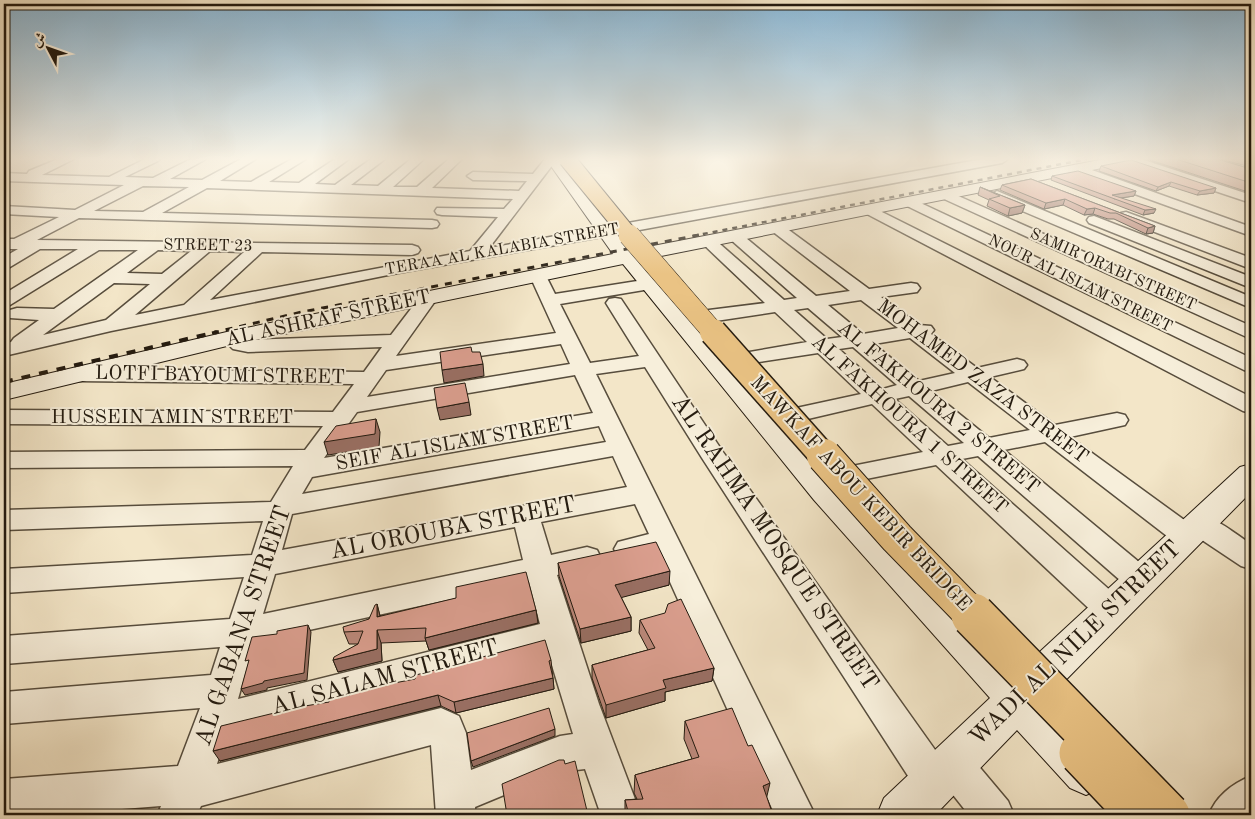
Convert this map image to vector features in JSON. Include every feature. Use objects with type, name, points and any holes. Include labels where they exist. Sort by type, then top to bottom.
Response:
[{"type":"main road","name":"MAWKAF ABOU KEBIR BRIDGE","points":[[580,197],[880,542],[1140,815]]},
{"type":"main road","name":"MAWKAF ABOU KEBIR BRIDGE","points":[[584,197],[667,281],[897,538],[1168,815]]},
{"type":"street","points":[[10,244],[75,214],[119,197]]},
{"type":"street","points":[[92,235],[173,197]]},
{"type":"street","points":[[8,349],[151,246],[226,197]]},
{"type":"street","points":[[111,326],[203,246],[269,197]]},
{"type":"street","points":[[190,309],[252,247],[279,213],[295,197]]},
{"type":"street","points":[[306,248],[348,197]]},
{"type":"street","points":[[398,268],[454,197]]},
{"type":"street","points":[[476,254],[520,197]]},
{"type":"street","points":[[585,197],[709,316],[795,414],[851,474],[1030,688],[1127,815]]},
{"type":"street","points":[[600,197],[630,242],[650,284],[825,492],[1030,688],[1181,815]]},
{"type":"street","name":"TERAA AL KALABIA STREET","points":[[8,349],[190,309],[398,268],[476,254],[630,242],[831,197]]},
{"type":"street","name":"AL ASHRAF STREET","points":[[4,392],[231,338],[430,298],[544,288],[630,242],[708,241],[935,197]]},
{"type":"street","name":"SAMIR ORABI STREET","points":[[952,197],[1251,333]]},
{"type":"street","points":[[1002,197],[1251,303]]},
{"type":"street","points":[[1036,197],[1251,283]]},
{"type":"street","points":[[1106,197],[1198,227]]},
{"type":"street","points":[[1155,197],[1251,232]]},
{"type":"street","points":[[44,213],[70,200]]},
{"type":"street","name":"NOUR AL ISLAM STREET","points":[[910,202],[1251,366]]},
{"type":"street","points":[[4,210],[117,216],[143,210],[192,218],[238,219],[279,213],[317,220],[334,212],[432,224]]},
{"type":"street","points":[[870,210],[1251,406]]},
{"type":"street","points":[[1112,210],[1251,264]]},
{"type":"street","points":[[442,211],[508,214]]},
{"type":"street","points":[[10,307],[92,235],[117,216]]},
{"type":"street","points":[[972,232],[1012,224]]},
{"type":"street","name":"MOHAMED ZAZA STREET","points":[[777,228],[865,294],[925,330],[972,375],[1050,434],[1192,530],[1251,558]]},
{"type":"street","name":"STREET 23","points":[[10,244],[63,245],[92,235],[151,246],[412,250]]},
{"type":"street","name":"AL FAKHOURA 2 STREET","points":[[735,236],[1140,580]]},
{"type":"street","name":"AL FAKHOURA 1 STREET","points":[[708,241],[1110,609]]},
{"type":"street","points":[[4,264],[37,245]]},
{"type":"street","points":[[109,278],[166,279]]},
{"type":"street","points":[[650,284],[544,288],[795,815]]},
{"type":"street","points":[[709,316],[911,288]]},
{"type":"street","name":"AL GABANA STREET","points":[[185,796],[213,722],[240,632],[281,509],[308,464],[430,298]]},
{"type":"street","name":"AL RAHMA MOSQUE STREET","points":[[615,303],[714,458],[944,773],[994,815]]},
{"type":"street","points":[[10,307],[57,315]]},
{"type":"street","points":[[745,358],[925,330]]},
{"type":"street","name":"LOTFI BAYOUMI STREET","points":[[70,375],[375,372],[482,350],[568,337]]},
{"type":"street","points":[[231,338],[240,345],[248,346],[398,341]]},
{"type":"street","points":[[482,350],[492,383]]},
{"type":"street","name":"HUSSEIN AMIN STREET","points":[[4,418],[345,413],[418,403],[492,383],[651,360]]},
{"type":"street","points":[[795,414],[1018,365]]},
{"type":"street","name":"SEIF AL ISLAM STREET","points":[[4,460],[308,464],[606,418]]},
{"type":"street","points":[[851,474],[1117,420]]},
{"type":"street","points":[[4,520],[281,509],[621,447]]},
{"type":"street","name":"WADI AL NILE STREET","points":[[901,815],[1110,609],[1251,474]]},
{"type":"street","name":"AL OROUBA STREET","points":[[4,581],[263,565],[643,493]]},
{"type":"street","points":[[526,516],[558,633],[596,749],[621,815]]},
{"type":"street","points":[[4,650],[240,632],[666,541]]},
{"type":"street","name":"AL SALAM STREET","points":[[213,722],[558,633]]},
{"type":"street","points":[[4,708],[223,690]]},
{"type":"street","points":[[4,799],[185,796],[441,725],[446,728],[455,805],[560,754],[596,749]]},
{"type":"street","points":[[1229,815],[1251,796]]},
{"type":"building","points":[[1006,197],[1025,205],[1010,208],[989,199]]},
{"type":"building","points":[[1032,197],[1079,197],[1155,226],[1148,228],[1116,213],[1095,208],[1087,209],[1065,199],[1046,203]]},
{"type":"building","points":[[1110,197],[1119,197],[1156,209],[1145,210]]},
{"type":"building","points":[[471,347],[472,352],[480,352],[483,364],[442,370],[440,352]]},
{"type":"building","points":[[465,383],[469,402],[437,408],[434,388]]},
{"type":"building","points":[[376,419],[375,434],[324,442],[336,426]]},
{"type":"building","points":[[656,542],[670,571],[615,585],[631,617],[580,629],[558,563]]},
{"type":"building","points":[[526,572],[536,610],[425,638],[426,628],[377,630],[377,649],[333,660],[334,657],[358,644],[363,631],[344,632],[343,627],[369,619],[377,604],[377,617],[456,598],[456,587]]},
{"type":"building","points":[[681,599],[714,668],[663,680],[666,688],[606,705],[592,665],[655,648],[640,620],[665,613],[668,604]]},
{"type":"building","points":[[308,625],[304,673],[264,681],[263,683],[241,689],[249,660],[245,661],[252,637],[277,634],[277,631]]},
{"type":"building","points":[[545,640],[551,660],[549,661],[553,678],[454,702],[438,695],[213,751],[221,726],[299,707],[329,702],[329,700],[350,695],[342,694],[384,683],[384,685],[415,679],[416,675]]},
{"type":"building","points":[[549,708],[555,729],[471,761],[467,733]]},
{"type":"building","points":[[732,708],[748,746],[752,745],[770,783],[763,786],[773,815],[629,815],[625,800],[643,799],[635,775],[699,757],[685,721]]},
{"type":"building","points":[[559,760],[564,760],[565,764],[575,761],[588,815],[507,815],[502,784]]},
{"type":"railway","points":[[693,236],[891,197]]},
{"type":"railway","points":[[212,333],[302,312],[699,235]]},
{"type":"railway","points":[[4,382],[217,332]]}]
